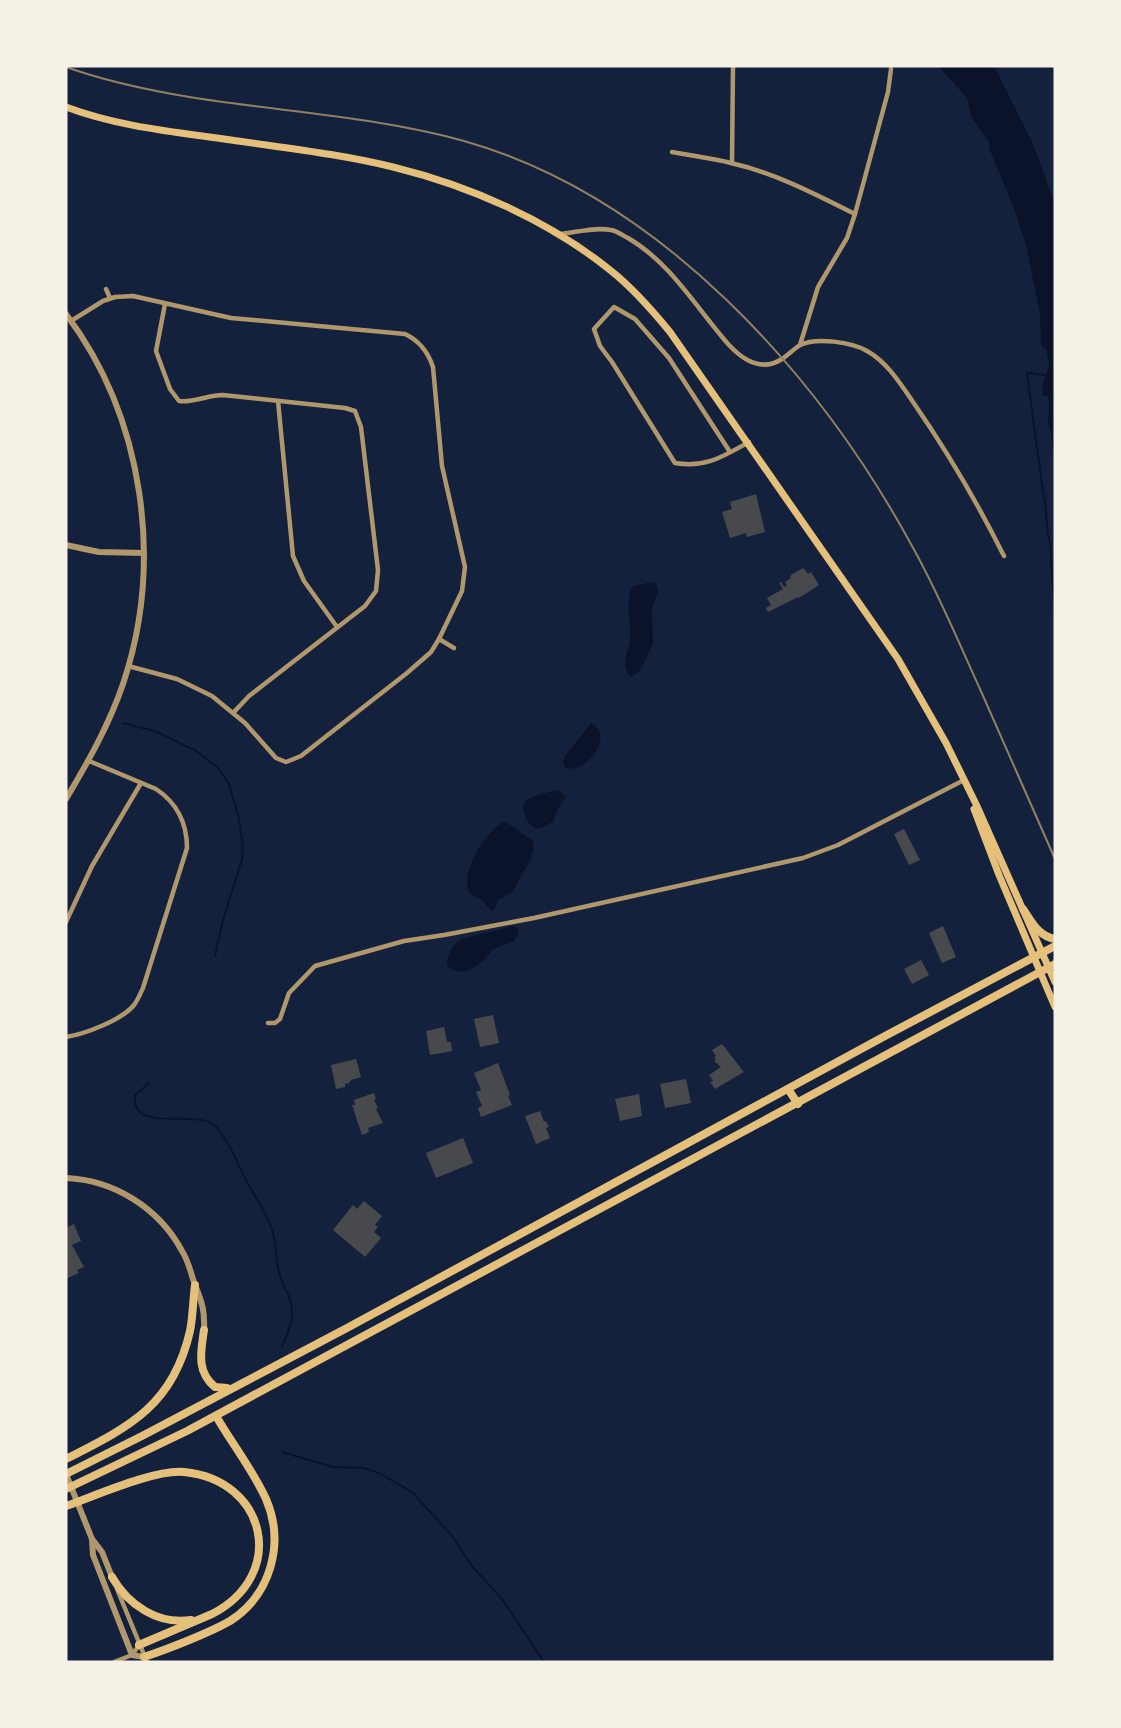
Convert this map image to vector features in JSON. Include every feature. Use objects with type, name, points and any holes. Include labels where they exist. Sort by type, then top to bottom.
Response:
[{"type":"main road","points":[[66,107],[99,118],[137,126],[392,166],[470,191],[514,211],[558,234],[610,269],[652,310],[670,332],[898,659],[946,743],[1023,909],[1038,955],[1040,972],[1055,1007]]},
{"type":"main road","points":[[964,780],[999,875],[1038,955],[1052,966],[1055,982]]},
{"type":"main road","points":[[1023,909],[1038,932],[1055,939]]},
{"type":"main road","points":[[66,1474],[246,1381],[1055,946]]},
{"type":"main road","points":[[66,1489],[104,1473],[216,1416],[1052,966]]},
{"type":"main road","points":[[788,1089],[798,1104]]},
{"type":"main road","points":[[66,1459],[123,1430],[137,1420],[159,1398],[174,1375],[187,1342],[195,1285]]},
{"type":"main road","points":[[204,1330],[200,1358],[209,1383],[215,1387],[227,1389],[246,1381]]},
{"type":"main road","points":[[146,1659],[230,1620],[256,1596],[271,1567],[275,1539],[270,1510],[262,1490],[216,1416]]},
{"type":"main road","points":[[66,1506],[167,1472],[200,1474],[212,1478],[231,1488],[252,1513],[259,1533],[259,1556],[248,1586],[233,1601],[213,1614],[139,1644]]},
{"type":"main road","points":[[112,1577],[128,1599],[146,1612],[184,1621],[213,1614]]},
{"type":"street","points":[[732,163],[733,66]]},
{"type":"street","points":[[800,345],[818,287],[843,246],[855,214],[888,92],[891,69]]},
{"type":"street","points":[[672,152],[732,163],[798,186],[855,214]]},
{"type":"street","points":[[558,234],[606,229],[614,230],[632,241],[653,255],[737,354],[750,362],[775,363],[800,345],[822,341],[840,342],[866,350],[887,366],[939,441],[966,485],[1004,556]]},
{"type":"street","points":[[106,289],[110,298]]},
{"type":"street","points":[[71,321],[110,298],[133,296],[231,318],[405,334],[417,341],[426,351],[433,367],[442,466],[465,567],[462,591],[440,639],[431,652],[301,756],[286,762],[276,758],[234,712],[212,696],[162,675],[128,666]]},
{"type":"street","points":[[165,303],[156,351],[170,389],[178,401],[184,402],[214,395],[345,408],[355,411],[361,427],[379,581],[372,599],[249,696],[234,712]]},
{"type":"street","points":[[730,452],[669,358],[635,319],[614,308],[594,329],[600,346],[675,463],[688,465],[714,461],[748,442]]},
{"type":"street","points":[[66,314],[105,380],[128,441],[138,487],[144,553],[141,606],[128,666],[107,725],[66,799]]},
{"type":"street","points":[[278,401],[293,556],[304,581],[337,627]]},
{"type":"street","points":[[66,545],[99,552],[144,553]]},
{"type":"street","points":[[440,639],[454,648]]},
{"type":"street","points":[[66,1037],[90,1030],[120,1016],[135,1005],[143,988],[184,861],[187,837],[180,814],[164,795],[89,760]]},
{"type":"street","points":[[268,1023],[275,1023],[280,1018],[289,993],[315,966],[404,941],[534,918],[793,861],[838,844],[964,780]]},
{"type":"street","points":[[66,922],[92,866],[141,783]]},
{"type":"street","points":[[66,1178],[110,1187],[145,1207],[160,1221],[187,1259],[203,1304],[204,1330]]},
{"type":"street","points":[[66,1474],[92,1539],[102,1552],[146,1659]]},
{"type":"street","points":[[92,1539],[93,1555],[135,1662]]},
{"type":"street","points":[[114,1662],[132,1655],[139,1644]]},
{"type":"street","points":[[132,1655],[146,1659]]},
{"type":"water","points":[[938,66],[994,66],[1033,144],[1055,204],[1055,469],[1048,423],[1048,396],[1043,396],[1042,387],[1049,364],[1046,349],[1041,346],[1040,315],[1026,245],[989,148],[989,142],[971,117],[967,98]]},
{"type":"water","points":[[656,583],[658,591],[652,608],[653,643],[641,670],[631,677],[625,665],[630,640],[630,592],[633,586]]},
{"type":"water","points":[[591,723],[598,729],[600,737],[595,753],[581,765],[565,768],[563,762],[565,756]]},
{"type":"water","points":[[558,790],[566,797],[556,812],[554,821],[541,828],[533,827],[525,816],[523,807],[526,801]]},
{"type":"water","points":[[503,822],[533,841],[534,847],[531,859],[514,891],[498,900],[494,910],[491,911],[483,901],[469,893],[468,874],[482,843]]},
{"type":"water","points":[[513,926],[519,931],[514,941],[494,949],[474,968],[455,971],[447,965],[451,951],[461,939]]},
{"type":"building","points":[[756,494],[765,532],[747,537],[746,533],[730,538],[722,512],[732,509],[730,502]]},
{"type":"building","points":[[803,568],[808,574],[811,572],[819,585],[799,598],[768,612],[766,608],[771,605],[767,598],[783,589],[779,583],[781,582],[784,587],[791,575]]},
{"type":"building","points":[[904,829],[920,860],[909,865],[894,834]]},
{"type":"building","points":[[943,926],[956,957],[942,963],[929,933]]},
{"type":"building","points":[[921,960],[929,975],[912,984],[904,969]]},
{"type":"building","points":[[493,1015],[499,1043],[480,1047],[474,1019]]},
{"type":"building","points":[[444,1027],[447,1042],[451,1042],[452,1051],[430,1055],[426,1031]]},
{"type":"building","points":[[722,1044],[744,1072],[715,1089],[710,1082],[713,1081],[709,1075],[721,1067],[714,1061],[716,1056],[712,1050]]},
{"type":"building","points":[[356,1059],[361,1077],[351,1080],[345,1084],[345,1087],[336,1089],[331,1065]]},
{"type":"building","points":[[498,1063],[512,1105],[481,1117],[478,1108],[482,1106],[476,1092],[481,1090],[474,1073]]},
{"type":"building","points":[[686,1079],[691,1103],[665,1108],[660,1084]]},
{"type":"building","points":[[374,1093],[376,1099],[374,1100],[378,1108],[376,1109],[383,1123],[368,1128],[369,1132],[362,1135],[352,1105],[355,1105],[354,1100]]},
{"type":"building","points":[[639,1094],[642,1116],[620,1121],[615,1099]]},
{"type":"building","points":[[540,1111],[544,1122],[546,1121],[549,1127],[546,1128],[550,1138],[536,1144],[525,1116]]},
{"type":"building","points":[[463,1138],[473,1163],[436,1178],[426,1153]]},
{"type":"building","points":[[364,1201],[382,1216],[375,1225],[378,1227],[374,1232],[381,1238],[365,1257],[333,1230],[353,1205],[357,1209]]},
{"type":"building","points":[[74,1224],[81,1241],[72,1245],[84,1267],[77,1270],[79,1273],[66,1279],[66,1228]]},
{"type":"waterway","points":[[1046,375],[1027,373],[1046,505],[1055,619]]},
{"type":"waterway","points":[[123,723],[155,731],[196,751],[218,768],[229,784],[239,819],[243,847],[242,859],[223,920],[215,956]]},
{"type":"waterway","points":[[149,1083],[135,1095],[136,1107],[143,1114],[154,1118],[195,1119],[215,1126],[229,1146],[266,1215],[273,1233],[280,1276],[292,1306],[291,1325],[282,1346]]},
{"type":"waterway","points":[[282,1452],[333,1467],[364,1468],[379,1473],[412,1492],[453,1537],[471,1565],[503,1600],[544,1662]]},
{"type":"railway","points":[[66,67],[115,82],[164,92],[415,129],[464,141],[535,167],[603,203],[667,248],[726,299],[780,356],[830,417],[874,481],[912,546],[939,599],[1055,859]]}]
